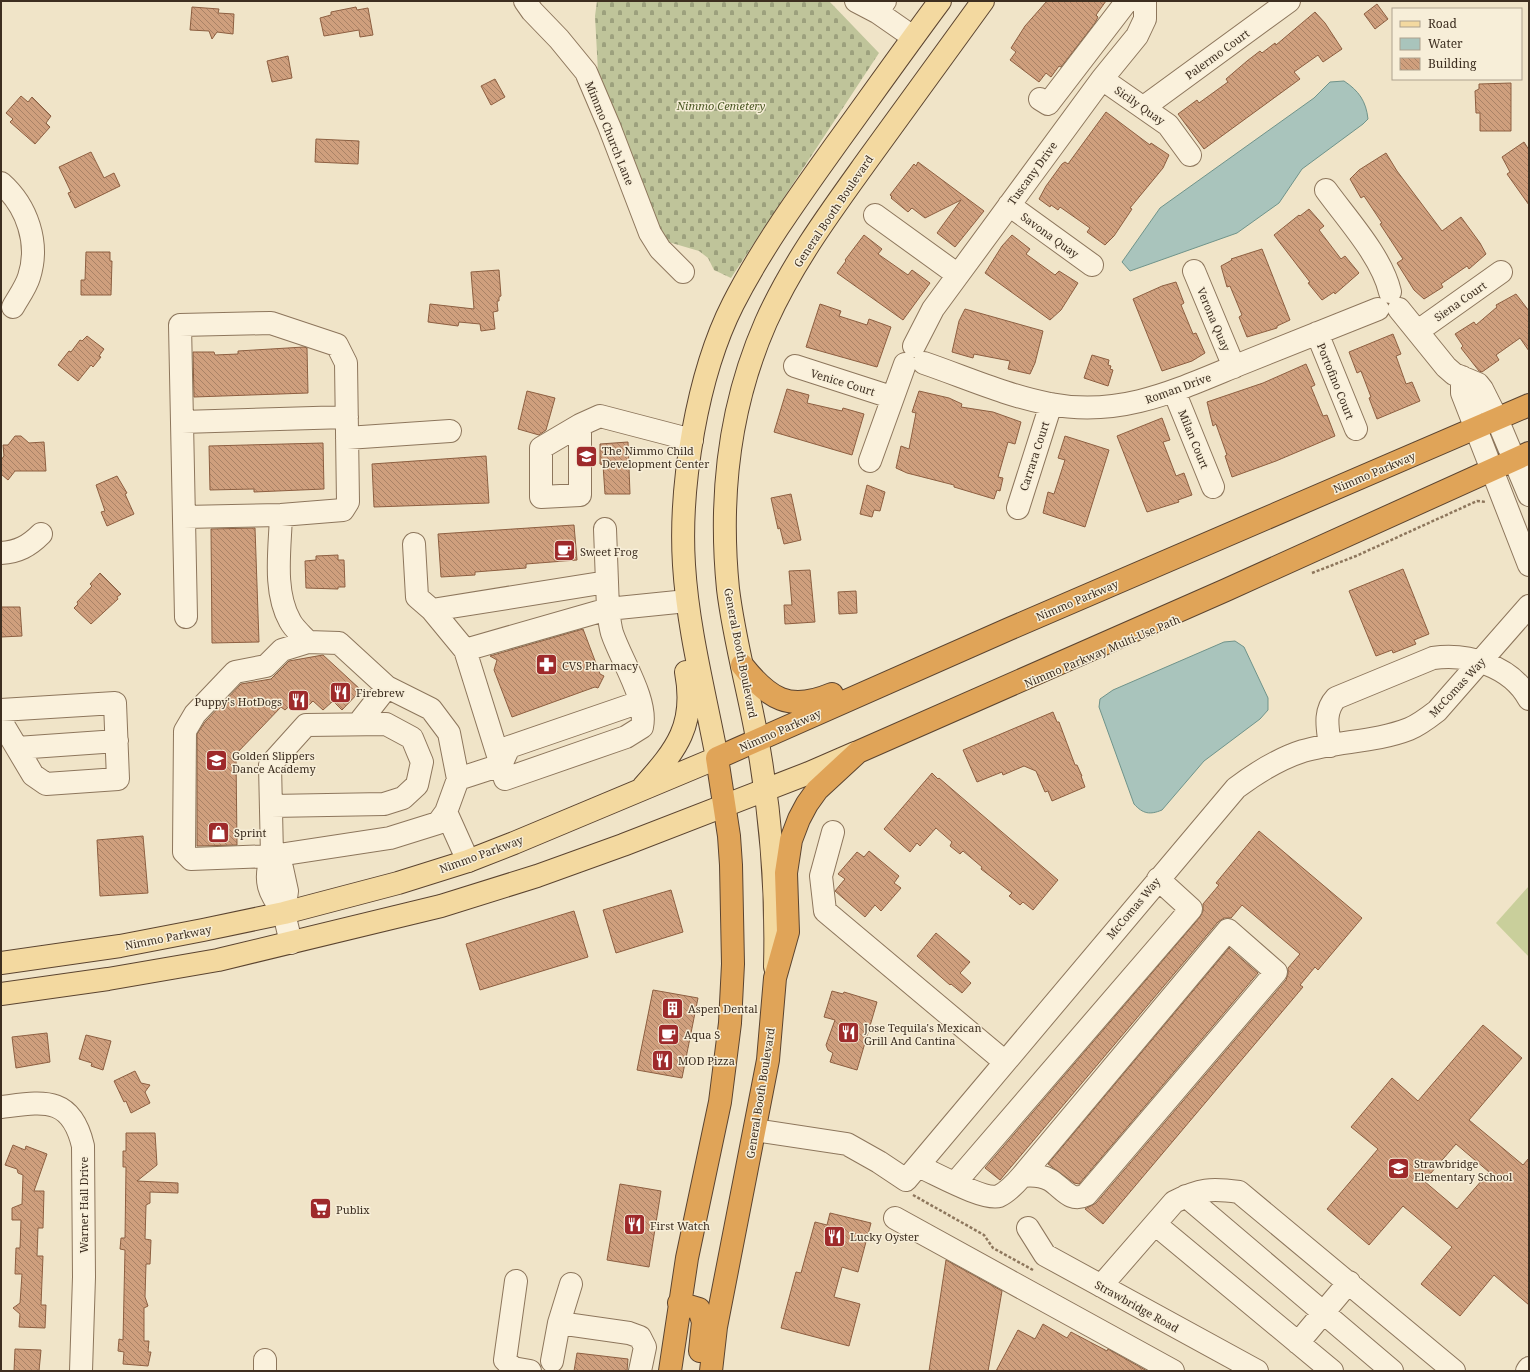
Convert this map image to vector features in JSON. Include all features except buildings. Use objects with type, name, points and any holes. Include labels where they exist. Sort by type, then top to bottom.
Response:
[{"type":"highway","name":"Nimmo Parkway","points":[[717,758],[1009,629],[1529,405]]},
{"type":"highway","points":[[775,978],[788,932],[787,861],[791,840],[799,819],[817,790],[858,752],[1226,590],[1522,456]]},
{"type":"highway","points":[[742,665],[757,683],[769,694],[780,700],[794,703],[807,702],[821,698],[941,646],[1009,629]]},
{"type":"highway","points":[[670,1371],[679,1303],[720,1102],[730,1023],[733,964],[733,911],[730,850],[725,805],[717,758]]},
{"type":"highway","name":"General Booth Boulevard","points":[[711,1371],[716,1327],[768,1060],[775,978]]},
{"type":"highway","points":[[679,1303],[698,1309],[703,1322],[698,1371]]},
{"type":"main road","points":[[639,790],[659,768],[676,744],[690,706],[690,690],[681,602],[673,558],[684,525],[688,468],[697,412],[719,338],[739,293],[759,257],[788,212],[940,1]]},
{"type":"main road","name":"General Booth Boulevard","points":[[775,978],[773,863],[765,789],[728,590],[725,552],[725,504],[728,465],[734,421],[752,361],[777,300],[816,232],[983,1]]},
{"type":"main road","points":[[681,602],[697,660],[717,758]]},
{"type":"main road","points":[[1,994],[108,979],[194,964],[291,943],[441,906],[492,891],[623,845],[858,752]]},
{"type":"main road","name":"Nimmo Parkway","points":[[1,963],[120,946],[284,913],[398,883],[468,861],[717,758]]},
{"type":"street","name":"Mimmo Church Lane","points":[[525,1],[532,11],[559,38],[586,72],[609,126],[650,233],[660,249],[683,272]]},
{"type":"street","points":[[856,1],[881,6],[914,37]]},
{"type":"street","points":[[1040,98],[1048,104],[1127,1]]},
{"type":"street","name":"Tuscany Drive","points":[[870,461],[891,397],[914,357],[934,309],[1009,205],[1142,27],[1146,11],[1145,1]]},
{"type":"street","name":"Palermo Court","points":[[1144,107],[1289,1]]},
{"type":"street","name":"Sicily Quay","points":[[1102,79],[1168,125],[1190,155]]},
{"type":"street","points":[[1,183],[8,190],[24,214],[31,232],[33,246],[29,277],[13,307]]},
{"type":"street","points":[[1326,190],[1379,263],[1385,276],[1389,303],[1418,331],[1439,360],[1454,374],[1478,384],[1497,419],[1522,456],[1529,495]]},
{"type":"street","name":"Savona Quay","points":[[1009,205],[1092,265]]},
{"type":"street","points":[[875,214],[958,275]]},
{"type":"street","name":"Verona Quay","points":[[1194,270],[1234,367]]},
{"type":"street","name":"Siena Court","points":[[1418,331],[1501,272]]},
{"type":"street","name":"Roman Drive","points":[[914,357],[1010,393],[1051,404],[1113,407],[1136,403],[1174,391],[1389,303]]},
{"type":"street","points":[[184,517],[281,515],[343,510],[348,502],[346,363],[337,345],[271,323],[180,325],[186,618]]},
{"type":"street","name":"Portofino Court","points":[[1317,333],[1356,429]]},
{"type":"street","name":"Venice Court","points":[[795,366],[891,397]]},
{"type":"street","points":[[1462,377],[1462,393],[1529,565]]},
{"type":"street","name":"Milan Court","points":[[1174,391],[1213,487]]},
{"type":"street","name":"Carrara Court","points":[[1018,508],[1051,404]]},
{"type":"street","points":[[580,425],[600,416],[692,440]]},
{"type":"street","points":[[182,422],[450,431]]},
{"type":"street","points":[[281,515],[279,581],[283,605],[291,622],[308,642]]},
{"type":"street","points":[[414,544],[417,597],[432,610],[465,650],[505,779],[626,737],[642,727],[644,717],[640,702],[612,632],[608,609],[605,529]]},
{"type":"street","points":[[1,553],[13,552],[30,545],[41,534]]},
{"type":"street","points":[[432,610],[607,582]]},
{"type":"street","points":[[465,650],[608,609],[681,602]]},
{"type":"street","name":"McComas Way","points":[[755,1130],[847,1144],[879,1162],[906,1180],[1236,788],[1278,762],[1303,751],[1403,731],[1423,722],[1437,711],[1482,662],[1529,606]]},
{"type":"street","points":[[308,642],[339,643],[387,687],[431,709],[449,733],[458,779],[446,812],[438,822],[390,838],[272,856],[191,859],[184,852],[185,731],[195,714],[235,672],[266,666],[282,650],[308,642]]},
{"type":"street","points":[[1330,746],[1327,713],[1330,704],[1336,698],[1433,658],[1451,657],[1482,662],[1507,674],[1522,687],[1529,699]]},
{"type":"street","points":[[358,724],[387,687]]},
{"type":"street","points":[[501,765],[508,747],[640,702]]},
{"type":"street","points":[[1,710],[115,703],[118,779],[46,784],[33,775],[1,721]]},
{"type":"street","points":[[271,806],[384,804],[403,798],[417,785],[422,762],[412,738],[386,724],[306,725],[270,765],[272,856],[282,868],[287,891],[284,913],[291,943]]},
{"type":"street","points":[[17,748],[116,741]]},
{"type":"street","points":[[458,779],[501,765]]},
{"type":"street","points":[[446,812],[468,861]]},
{"type":"street","points":[[833,832],[821,876],[825,911],[1005,1062]]},
{"type":"street","points":[[955,1183],[1191,909],[1158,879]]},
{"type":"street","points":[[918,1166],[985,1197],[1000,1196],[1022,1176],[1228,930],[1276,972],[1086,1196],[1075,1199],[1069,1196],[1049,1179],[1036,1175],[1022,1176]]},
{"type":"street","name":"Warner Hall Drive","points":[[1,1107],[39,1102],[52,1104],[68,1116],[80,1132],[83,1146],[84,1278],[82,1371]]},
{"type":"street","points":[[1102,1286],[1174,1202],[1186,1196],[1212,1188],[1239,1192],[1349,1282],[1454,1371]]},
{"type":"street","points":[[1186,1196],[1392,1371]]},
{"type":"street","points":[[895,1218],[1173,1371]]},
{"type":"street","points":[[1155,1224],[1332,1371]]},
{"type":"street","name":"Strawbridge Road","points":[[1028,1228],[1045,1255],[1256,1371]]},
{"type":"street","points":[[516,1281],[505,1360],[513,1368],[530,1371]]},
{"type":"street","points":[[1298,1343],[1349,1282]]},
{"type":"street","points":[[552,1361],[559,1323],[571,1284]]},
{"type":"street","points":[[559,1323],[629,1333],[640,1337],[645,1347],[640,1371]]},
{"type":"path","points":[[1306,575],[1356,556],[1477,501],[1489,503]]},
{"type":"path","points":[[909,1193],[984,1235],[992,1248],[1038,1272],[1062,1264]]},
{"type":"green space","name":"Nimmo Cemetery","points":[[597,1],[829,1],[879,53],[731,278],[714,270],[708,258],[699,251],[665,241],[656,227],[598,72],[595,16]]},
{"type":"green space","points":[[1529,886],[1529,957],[1496,923]]},
{"type":"water","points":[[1344,81],[1361,97],[1366,107],[1368,119],[1302,169],[1279,203],[1237,233],[1130,271],[1122,262],[1160,208],[1314,98],[1330,82]]},
{"type":"water","points":[[1235,641],[1244,647],[1268,698],[1268,710],[1260,719],[1204,761],[1162,810],[1154,813],[1147,813],[1140,810],[1134,804],[1099,707],[1100,699],[1113,690],[1224,642]]},
{"type":"place","name":"The Nimmo Child Development Center","points":[[586,456]]},
{"type":"place","name":"Sweet Frog","points":[[564,551]]},
{"type":"place","name":"CVS Pharmacy","points":[[546,665]]},
{"type":"place","name":"Firebrew","points":[[340,692]]},
{"type":"place","name":"Puppy's HotDogs","points":[[298,701]]},
{"type":"place","name":"Golden Slippers Dance Academy","points":[[216,761]]},
{"type":"place","name":"Sprint","points":[[218,832]]},
{"type":"place","name":"Aspen Dental","points":[[673,1008]]},
{"type":"place","name":"Jose Tequila's Mexican Grill And Cantina","points":[[849,1033]]},
{"type":"place","name":"Aqua S","points":[[668,1034]]},
{"type":"place","name":"MOD Pizza","points":[[662,1060]]},
{"type":"place","name":"Strawbridge Elementary School","points":[[1398,1169]]},
{"type":"place","name":"Publix","points":[[320,1209]]},
{"type":"place","name":"First Watch","points":[[634,1225]]},
{"type":"place","name":"Lucky Oyster","points":[[834,1236]]}]
